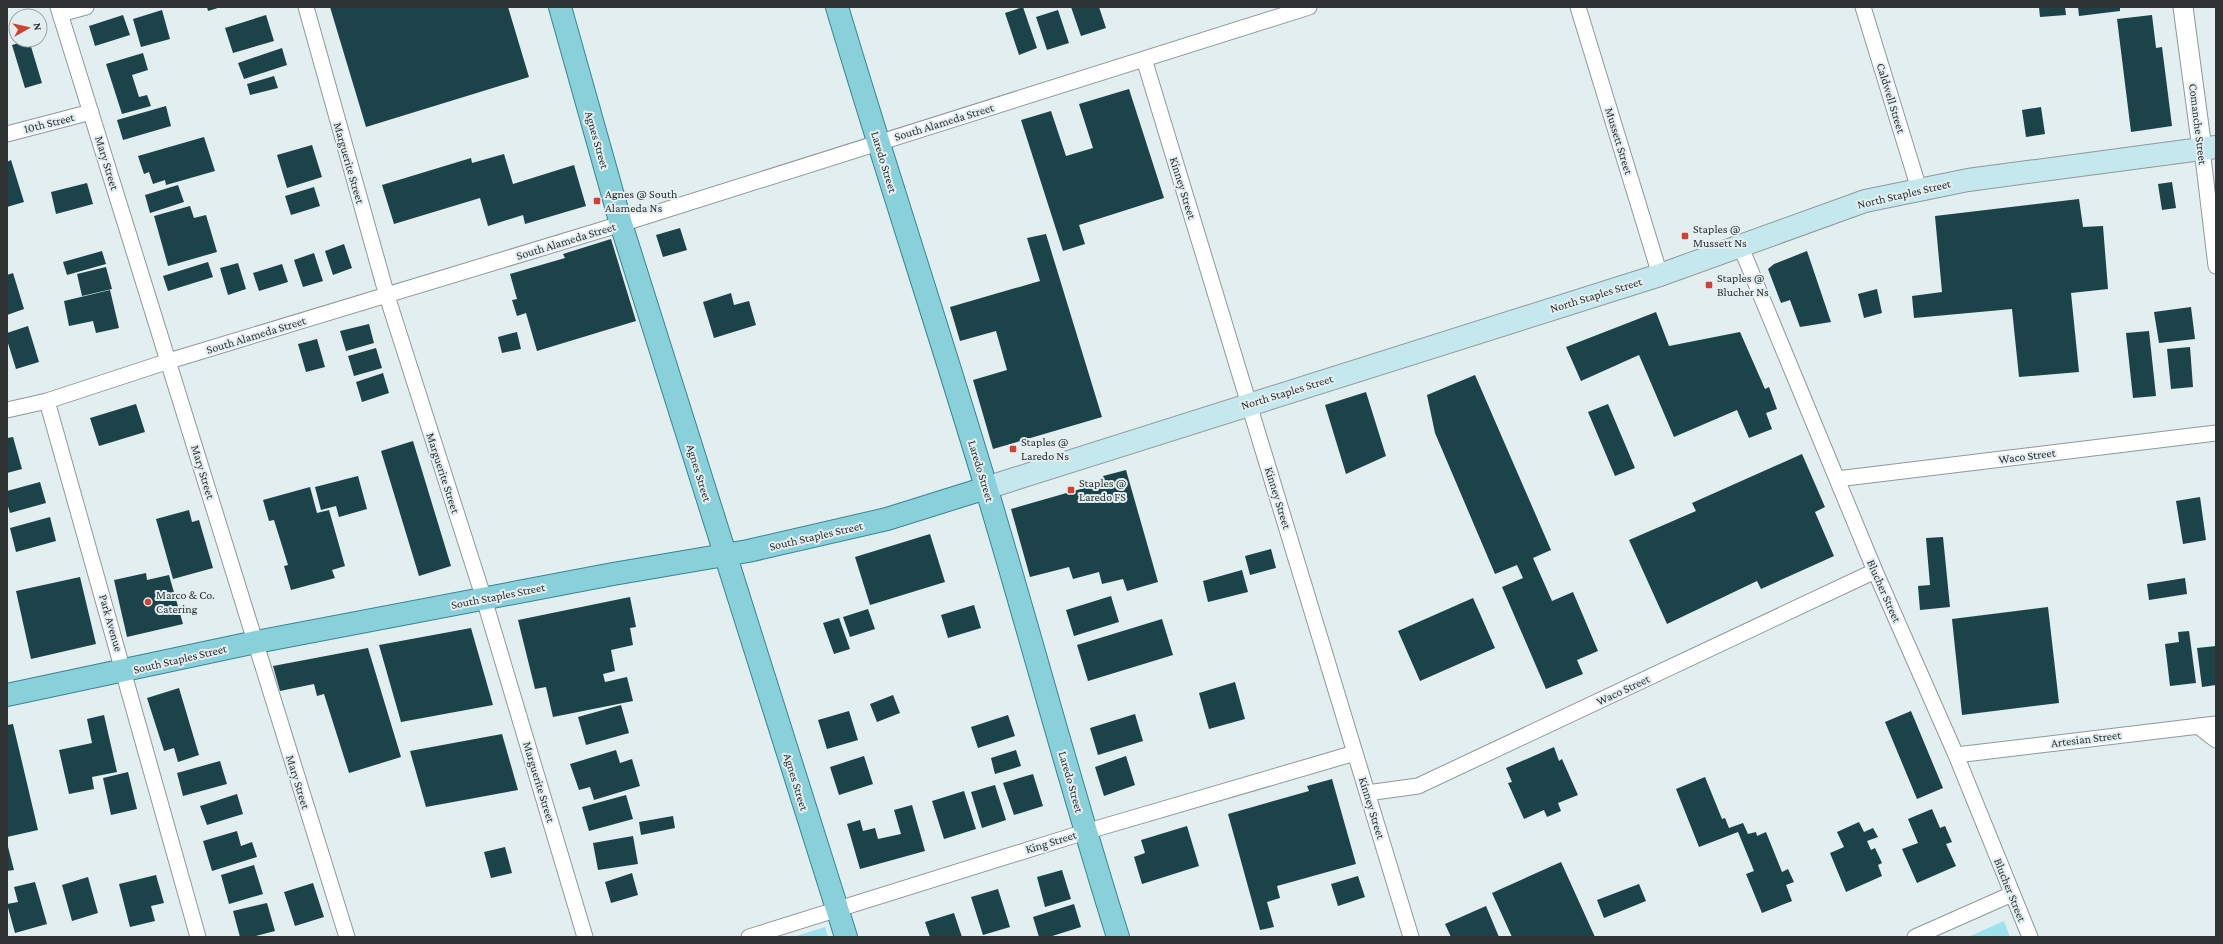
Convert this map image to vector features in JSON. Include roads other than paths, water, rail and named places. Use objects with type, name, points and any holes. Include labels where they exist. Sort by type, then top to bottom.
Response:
[{"type":"main road","name":"Agnes Street","points":[[560,7],[621,224],[846,937]]},
{"type":"main road","name":"Laredo Street","points":[[837,7],[986,488],[1085,832],[1118,937]]},
{"type":"main road","name":"North Staples Street","points":[[986,488],[1660,275],[1865,201],[1968,180],[2209,148]]},
{"type":"main road","name":"South Staples Street","points":[[7,695],[256,642],[613,574],[725,556],[880,521],[986,488]]},
{"type":"street","points":[[59,11],[86,7]]},
{"type":"street","name":"Marguerite Street","points":[[306,7],[386,296],[484,599],[585,937]]},
{"type":"street","name":"South Alameda Street","points":[[7,410],[47,401],[169,361],[621,224],[1309,7]]},
{"type":"street","name":"Mussett Street","points":[[1578,7],[1660,275]]},
{"type":"street","name":"Caldwell Street","points":[[1863,7],[1919,189]]},
{"type":"street","name":"Comanche Street","points":[[2183,7],[2209,148],[2216,266]]},
{"type":"street","name":"Mary Street","points":[[59,11],[347,937]]},
{"type":"street","name":"Kinney Street","points":[[1144,59],[1411,937]]},
{"type":"street","name":"10th Street","points":[[7,134],[91,112]]},
{"type":"street","name":"Blucher Street","points":[[1740,245],[1875,571],[1956,755],[2030,937]]},
{"type":"street","name":"Park Avenue","points":[[47,401],[124,671],[193,936]]},
{"type":"street","name":"Waco Street","points":[[1837,479],[2216,434]]},
{"type":"street","name":"Waco Street","points":[[1367,793],[1418,786],[1875,571]]},
{"type":"street","name":"Artesian Street","points":[[1956,755],[2216,724]]},
{"type":"street","points":[[2198,726],[2216,740]]},
{"type":"street","name":"King Street","points":[[749,937],[1085,832],[1356,753]]},
{"type":"street","points":[[1915,937],[2012,894]]},
{"type":"place","name":"Agnes @ South Alameda Ns","points":[[597,201]]},
{"type":"place","name":"Staples @ Mussett Ns","points":[[1685,236]]},
{"type":"place","name":"Staples @ Blucher Ns","points":[[1709,285]]},
{"type":"place","name":"Staples @ Laredo Ns","points":[[1013,449]]},
{"type":"place","name":"Staples @ Laredo FS","points":[[1071,490]]},
{"type":"place","name":"Marco & Co. Catering","points":[[148,602]]}]
